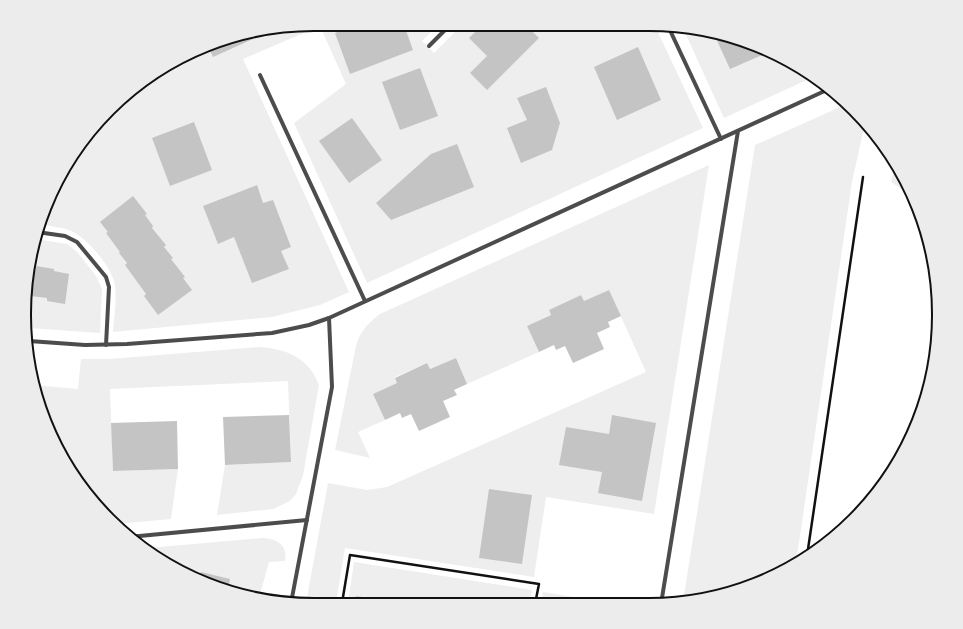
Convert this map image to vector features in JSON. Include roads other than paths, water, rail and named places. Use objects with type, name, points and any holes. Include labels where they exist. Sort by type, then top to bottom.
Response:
[{"type":"street","points":[[429,46],[444,31]]},
{"type":"street","points":[[671,32],[720,139]]},
{"type":"street","points":[[260,75],[365,302]]},
{"type":"street","points":[[32,341],[106,345],[272,333],[309,325],[365,302],[823,92]]},
{"type":"street","points":[[662,597],[738,131]]},
{"type":"street","points":[[43,233],[64,236],[78,242],[106,277],[109,287],[106,345]]},
{"type":"street","points":[[292,597],[332,387],[329,318]]},
{"type":"street","points":[[138,536],[307,520]]}]
